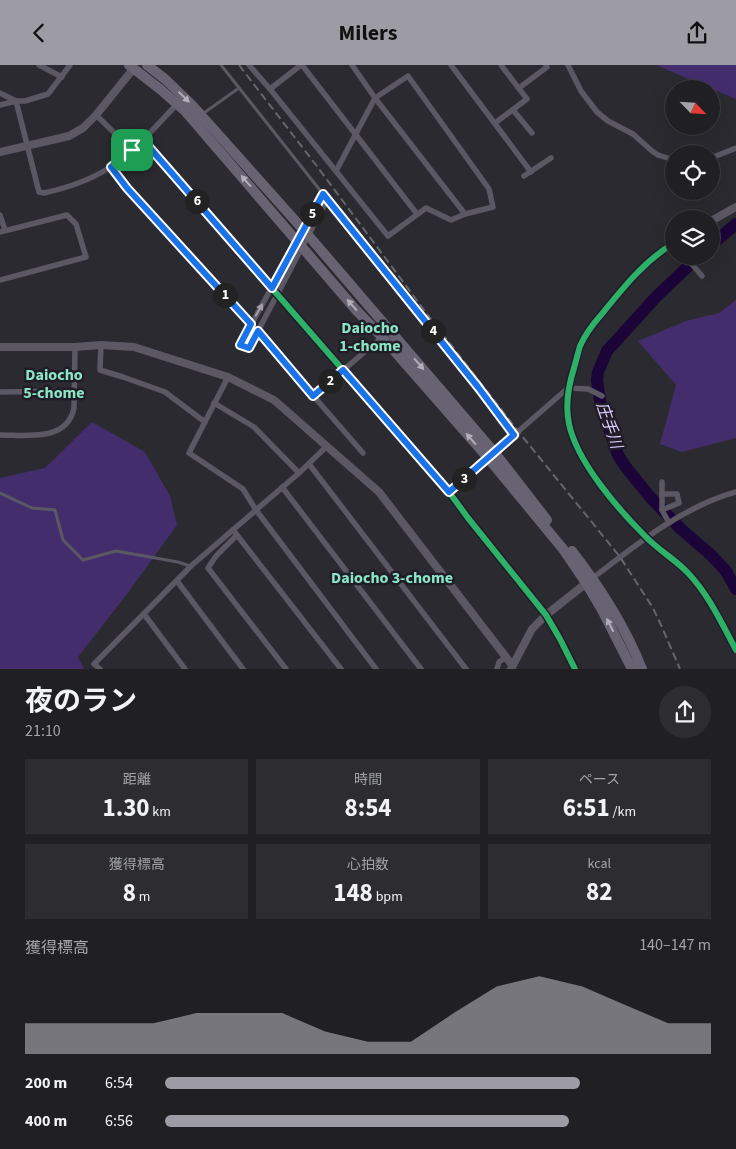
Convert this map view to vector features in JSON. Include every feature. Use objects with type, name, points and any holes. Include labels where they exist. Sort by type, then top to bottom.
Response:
[{"type":"highway","points":[[147,65],[165,79],[201,115],[306,232],[491,455],[589,581],[625,631],[642,669]]},
{"type":"highway","points":[[159,65],[165,79]]},
{"type":"highway","points":[[132,67],[185,111],[356,310],[491,455]]},
{"type":"highway","points":[[589,581],[632,669]]},
{"type":"street","points":[[39,65],[62,77]]},
{"type":"street","points":[[0,105],[25,101],[48,94],[70,65]]},
{"type":"street","points":[[249,65],[388,237],[426,208],[451,220],[465,214],[493,207],[488,189],[408,76],[375,98],[336,171]]},
{"type":"street","points":[[270,89],[302,65],[416,214]]},
{"type":"street","points":[[451,65],[531,171]]},
{"type":"street","points":[[495,123],[527,99],[501,65]]},
{"type":"street","points":[[519,88],[547,67],[546,65]]},
{"type":"street","points":[[568,65],[581,91],[597,112],[608,121],[633,134],[658,155],[665,157]]},
{"type":"street","points":[[354,66],[375,98],[465,214]]},
{"type":"street","points":[[0,152],[69,136],[83,128],[96,115],[132,67]]},
{"type":"street","points":[[0,93],[16,101],[40,193],[54,191],[92,178],[111,167],[143,140],[177,104]]},
{"type":"street","points":[[513,110],[532,133]]},
{"type":"street","points":[[96,115],[132,150]]},
{"type":"street","points":[[143,140],[449,492],[546,615],[575,669]]},
{"type":"street","points":[[720,154],[736,148]]},
{"type":"street","points":[[524,176],[551,158]]},
{"type":"street","points":[[111,167],[127,188],[258,331],[363,453]]},
{"type":"street","points":[[300,244],[272,288],[240,345],[249,348],[278,294],[323,194]]},
{"type":"street","points":[[306,232],[327,200]]},
{"type":"street","points":[[720,216],[736,207]]},
{"type":"street","points":[[0,215],[3,231],[67,215],[76,224],[86,257],[0,279]]},
{"type":"street","points":[[665,251],[648,261],[625,284],[594,323],[581,345],[568,388],[567,411],[569,425],[577,449],[612,499],[646,537],[689,573],[713,606],[736,650]]},
{"type":"street","points":[[693,265],[702,276]]},
{"type":"street","points":[[313,396],[382,337]]},
{"type":"street","points":[[101,345],[100,370],[164,392],[205,422]]},
{"type":"street","points":[[0,347],[101,345],[134,347],[228,377],[274,400],[379,492],[506,657],[511,667]]},
{"type":"street","points":[[0,435],[37,435],[50,433],[64,427],[72,416],[74,408],[75,347]]},
{"type":"street","points":[[228,377],[189,453],[243,489],[256,510],[376,669]]},
{"type":"street","points":[[449,492],[568,388],[588,389],[602,396]]},
{"type":"street","points":[[0,392],[74,391]]},
{"type":"street","points":[[214,403],[254,427],[299,473]]},
{"type":"street","points":[[100,669],[94,664],[191,566],[310,464],[327,446]]},
{"type":"street","points":[[310,464],[466,669]]},
{"type":"street","points":[[662,482],[662,509],[666,525]]},
{"type":"street","points":[[282,487],[420,669]]},
{"type":"street","points":[[511,667],[532,629],[546,615],[589,581],[646,537],[681,515],[736,491]]},
{"type":"street","points":[[662,494],[677,494],[679,503],[662,509]]},
{"type":"street","points":[[232,530],[341,669]]},
{"type":"street","points":[[237,535],[216,556],[208,568],[286,669]]},
{"type":"street","points":[[177,581],[243,669]]},
{"type":"street","points":[[144,614],[185,669]]},
{"type":"street","points":[[497,669],[499,662],[506,657]]},
{"type":"lane","points":[[220,65],[478,387],[514,435]]},
{"type":"lane","points":[[201,115],[238,88]]},
{"type":"lane","points":[[0,493],[32,508],[55,510],[64,541],[83,560],[116,551],[191,566]]},
{"type":"shaded area","points":[[656,65],[736,65],[736,99],[720,92],[720,80],[691,80]]},
{"type":"shaded area","points":[[736,300],[736,438],[682,452],[660,444],[676,385],[638,341],[686,321],[719,313]]},
{"type":"shaded area","points":[[92,422],[145,452],[170,496],[177,525],[78,657],[84,669],[0,669],[0,478],[45,468]]},
{"type":"waterway","name":"庄手川","points":[[720,237],[736,224]]},
{"type":"waterway","name":"庄手川","points":[[690,265],[656,297],[607,351],[598,372],[597,381],[601,406],[618,455],[625,466],[650,497],[726,571],[736,589]]},
{"type":"railway","points":[[239,65],[427,314],[518,431],[620,557],[653,608],[680,669]]},
{"type":"cycle path","points":[[143,140],[449,492],[546,615],[575,669]]},
{"type":"cycle path","points":[[665,249],[634,276],[617,295],[598,318],[580,346],[570,382],[567,403],[569,424],[580,454],[611,499],[655,546],[683,568],[696,582],[715,610],[736,650]]},
{"type":"district","name":"Daiocho 1-chome","points":[[370,336]]},
{"type":"district","name":"Daiocho 5-chome","points":[[54,383]]},
{"type":"district","name":"Daiocho 3-chome","points":[[392,577]]},
{"type":"route","points":[[143,140],[272,288],[323,194],[478,387],[514,435],[449,492],[343,370],[313,396],[258,331],[249,348],[240,345],[251,324],[127,188],[111,167],[132,150],[143,140]]}]
